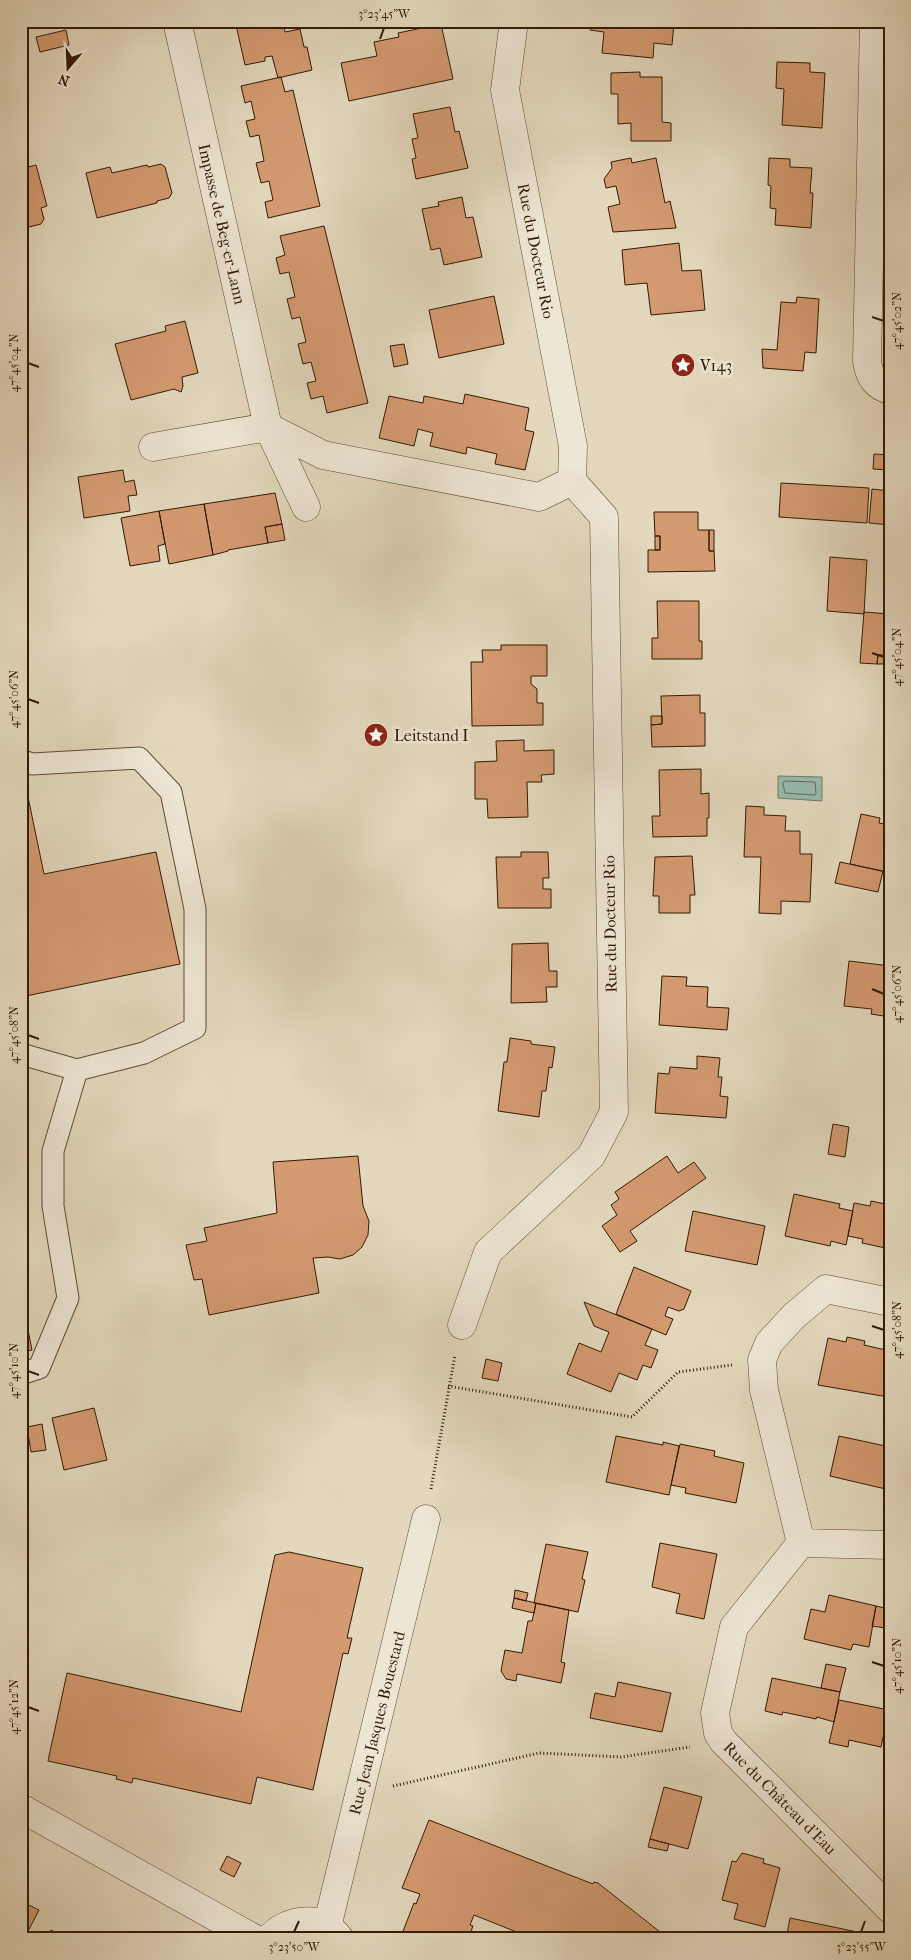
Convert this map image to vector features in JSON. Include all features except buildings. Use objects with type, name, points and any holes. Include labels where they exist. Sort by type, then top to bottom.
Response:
[{"type":"street","name":"Impasse de Beg-er-Lann","points":[[177,21],[268,427],[306,507]]},
{"type":"street","name":"Rue du Docteur Rio","points":[[462,1325],[488,1252],[591,1156],[614,1112],[604,517],[572,482],[572,446],[505,90],[514,21]]},
{"type":"street","points":[[874,21],[867,361],[868,372],[874,381],[890,390]]},
{"type":"street","points":[[152,447],[268,427],[323,455],[539,497],[572,482]]},
{"type":"street","points":[[890,1302],[826,1289],[794,1316],[769,1343],[762,1360],[764,1390],[801,1543],[890,1545]]},
{"type":"street","name":"Rue Jean Jasques Bouestard","points":[[334,1933],[360,1793],[426,1519]]},
{"type":"street","name":"Rue du Château d'Eau","points":[[801,1543],[734,1626],[715,1713],[718,1733],[723,1741],[890,1909]]},
{"type":"street","points":[[21,1808],[255,1939]]},
{"type":"street","points":[[269,1939],[274,1932],[286,1925],[300,1921],[314,1922],[334,1933]]},
{"type":"lane","points":[[21,760],[32,764],[139,758],[171,792],[196,909],[195,1028],[144,1053],[77,1070],[21,1054]]},
{"type":"lane","points":[[21,1374],[39,1368],[68,1298],[53,1206],[53,1151],[77,1070]]},
{"type":"path","points":[[426,1519],[448,1386],[462,1325]]},
{"type":"path","points":[[448,1386],[632,1417],[678,1372],[762,1360]]},
{"type":"path","points":[[360,1793],[539,1753],[621,1757],[723,1741]]},
{"type":"water","points":[[778,776],[822,777],[822,801],[778,798]]},
{"type":"place","name":"V143","points":[[683,365]]},
{"type":"place","name":"Leitstand I","points":[[376,735]]}]
